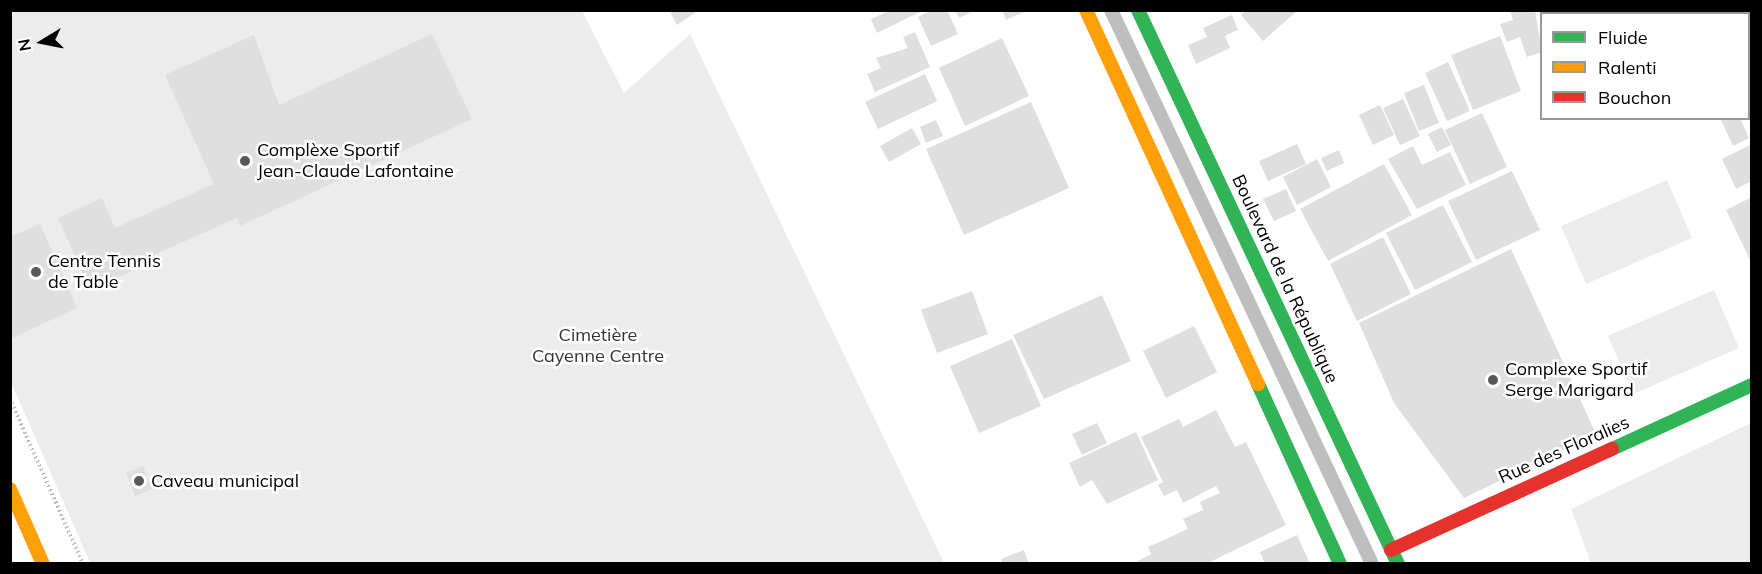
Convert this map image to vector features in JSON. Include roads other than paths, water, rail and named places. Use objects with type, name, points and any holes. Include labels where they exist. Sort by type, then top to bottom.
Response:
[{"type":"street","points":[[1086,10],[1340,564]]},
{"type":"street","name":"Boulevard de la République","points":[[1138,10],[1398,564]]},
{"type":"street","name":"Rue des Floralies","points":[[1391,550],[1752,384]]},
{"type":"street","points":[[10,489],[43,564]]},
{"type":"lane","points":[[1111,10],[1372,564]]},
{"type":"place","name":"Complèxe Sportif Jean-Claude Lafontaine","points":[[245,161]]},
{"type":"place","name":"Centre Tennis de Table","points":[[36,272]]},
{"type":"place","name":"Complexe Sportif Serge Marigard","points":[[1493,380]]},
{"type":"place","name":"Caveau municipal","points":[[139,481]]},
{"type":"park label","name":"Cimetière Cayenne Centre","points":[[598,346]]}]
